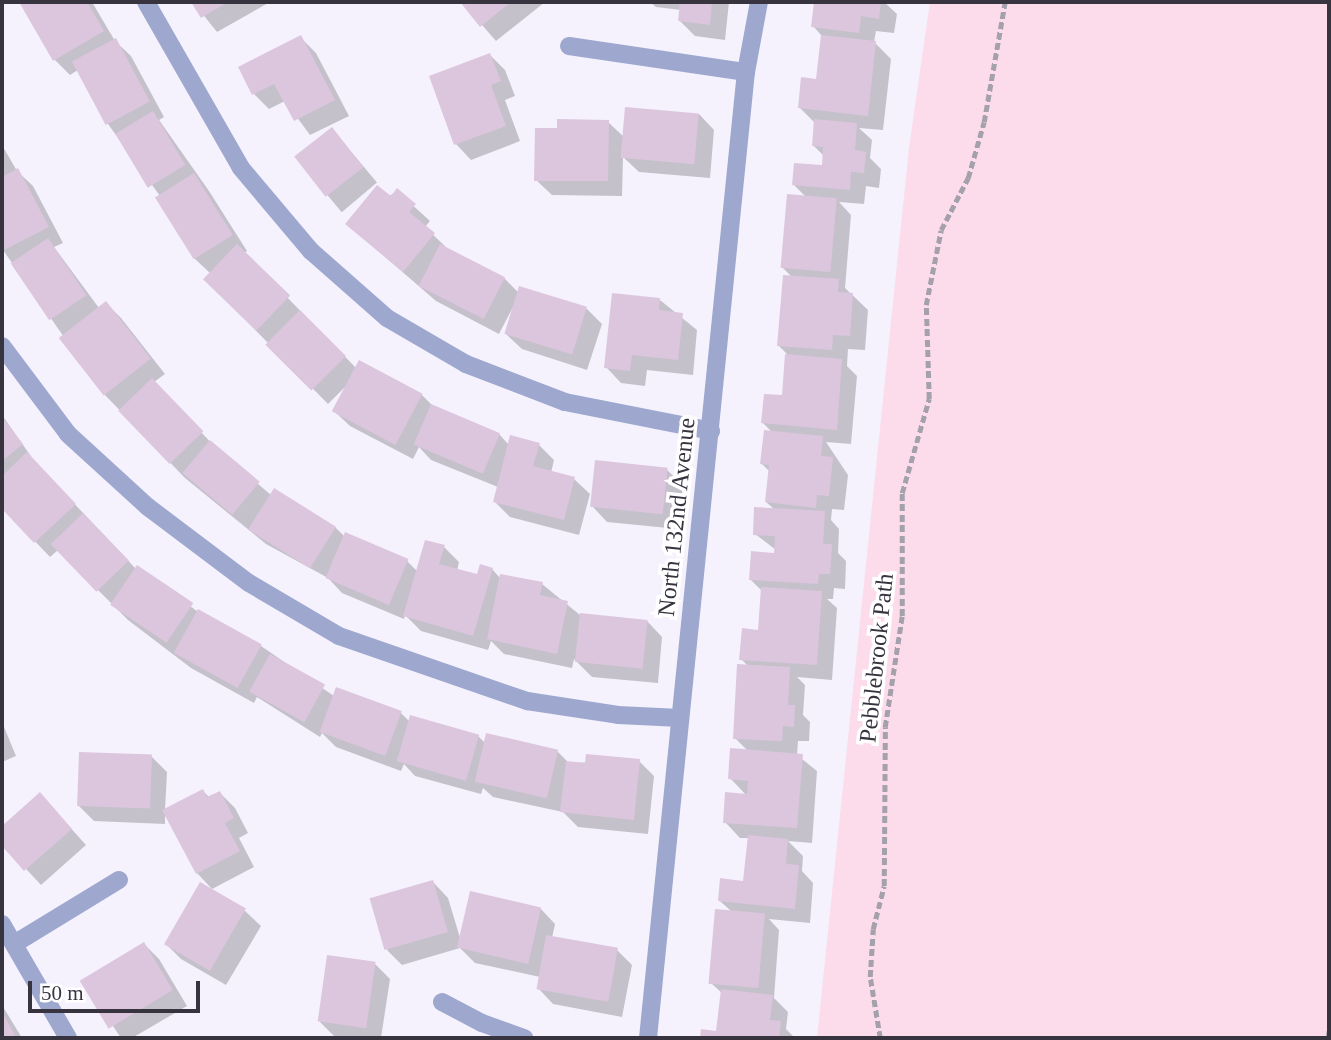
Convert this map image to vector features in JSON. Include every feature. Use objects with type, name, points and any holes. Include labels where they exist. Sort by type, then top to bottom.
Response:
[{"type":"street","points":[[146,2],[241,168],[311,251],[387,318],[466,364],[565,402],[711,431]]},
{"type":"street","name":"North 132nd Avenue","points":[[648,1038],[746,72],[760,2]]},
{"type":"street","points":[[569,46],[746,72]]},
{"type":"street","points":[[2,346],[68,434],[148,507],[249,583],[339,636],[527,701],[618,715],[680,718]]},
{"type":"street","points":[[14,944],[119,880]]},
{"type":"street","points":[[2,924],[68,1038]]},
{"type":"street","points":[[442,1002],[482,1023],[524,1038]]},
{"type":"path","name":"Pebblebrook Path","points":[[880,1038],[870,977],[873,929],[884,886],[886,727],[902,616],[902,493],[929,399],[926,305],[941,230],[968,178],[984,122],[1005,2]]},
{"type":"path","points":[[1328,1038],[1329,1030]]},
{"type":"shaded area","points":[[930,2],[1329,2],[1329,1038],[817,1038],[909,148]]},
{"type":"building","points":[[19,2],[87,2],[104,31],[53,61]]},
{"type":"building","points":[[191,2],[228,2],[201,18]]},
{"type":"building","points":[[460,2],[511,2],[480,27]]},
{"type":"building","points":[[680,2],[712,2],[710,25],[678,21]]},
{"type":"building","points":[[814,2],[881,2],[879,19],[861,16],[859,33],[811,27]]},
{"type":"building","points":[[301,35],[335,100],[294,121],[274,84],[252,95],[238,67]]},
{"type":"building","points":[[821,35],[876,41],[868,116],[798,108],[801,77],[816,79]]},
{"type":"building","points":[[116,38],[150,102],[106,125],[72,61]]},
{"type":"building","points":[[490,53],[501,81],[491,85],[506,126],[454,145],[429,76]]},
{"type":"building","points":[[625,107],[699,113],[694,164],[621,158]]},
{"type":"building","points":[[153,111],[185,165],[148,188],[115,134]]},
{"type":"building","points":[[557,119],[609,120],[608,181],[534,181],[535,128],[557,128]]},
{"type":"building","points":[[814,119],[857,123],[855,150],[866,152],[864,173],[851,172],[850,190],[792,185],[794,163],[822,165],[823,147],[812,146]]},
{"type":"building","points":[[332,127],[363,167],[326,197],[294,157]]},
{"type":"building","points":[[18,168],[49,227],[2,251],[2,177]]},
{"type":"building","points":[[194,173],[233,235],[194,259],[155,197]]},
{"type":"building","points":[[377,185],[391,196],[397,188],[416,204],[409,212],[435,233],[403,272],[345,224]]},
{"type":"building","points":[[787,194],[837,198],[830,272],[781,268]]},
{"type":"building","points":[[48,238],[87,295],[49,320],[11,263]]},
{"type":"building","points":[[237,244],[290,295],[256,331],[203,279]]},
{"type":"building","points":[[440,244],[505,277],[484,319],[419,286]]},
{"type":"building","points":[[783,275],[839,279],[838,292],[853,293],[850,336],[833,335],[832,350],[777,346]]},
{"type":"building","points":[[519,286],[587,307],[572,355],[504,334]]},
{"type":"building","points":[[612,293],[660,298],[659,310],[683,313],[678,360],[632,355],[630,371],[604,368]]},
{"type":"building","points":[[106,301],[151,359],[104,395],[59,338]]},
{"type":"building","points":[[300,310],[346,356],[311,391],[265,345]]},
{"type":"building","points":[[785,354],[842,359],[837,430],[761,423],[764,394],[782,395]]},
{"type":"building","points":[[359,360],[423,394],[395,445],[332,411]]},
{"type":"building","points":[[152,378],[203,431],[170,464],[118,411]]},
{"type":"building","points":[[431,404],[500,433],[483,474],[414,445]]},
{"type":"building","points":[[2,417],[23,444],[2,461]]},
{"type":"building","points":[[764,430],[823,436],[821,456],[833,457],[829,496],[817,495],[816,508],[765,502],[769,465],[760,464]]},
{"type":"building","points":[[510,435],[540,443],[533,466],[575,477],[564,520],[493,502]]},
{"type":"building","points":[[210,440],[260,482],[232,515],[182,473]]},
{"type":"building","points":[[27,452],[76,504],[34,543],[2,509],[2,476]]},
{"type":"building","points":[[595,460],[668,468],[663,514],[590,507]]},
{"type":"building","points":[[274,488],[336,527],[310,568],[248,530]]},
{"type":"building","points":[[754,507],[825,511],[823,544],[832,544],[830,574],[819,574],[818,584],[749,580],[751,551],[774,553],[775,536],[753,535]]},
{"type":"building","points":[[83,513],[129,560],[96,592],[51,544]]},
{"type":"building","points":[[345,532],[409,559],[389,605],[325,578]]},
{"type":"building","points":[[425,540],[445,545],[439,564],[477,574],[480,564],[493,568],[473,636],[403,616]]},
{"type":"building","points":[[137,565],[193,603],[167,643],[110,605]]},
{"type":"building","points":[[500,574],[543,582],[540,595],[568,601],[557,654],[487,639]]},
{"type":"building","points":[[761,587],[822,591],[817,665],[739,660],[742,628],[758,630]]},
{"type":"building","points":[[198,609],[262,644],[238,688],[174,653]]},
{"type":"building","points":[[580,613],[648,620],[643,669],[575,662]]},
{"type":"building","points":[[270,654],[325,685],[304,722],[249,692]]},
{"type":"building","points":[[737,664],[790,667],[788,705],[795,705],[794,727],[783,726],[782,741],[733,739]]},
{"type":"building","points":[[336,687],[402,711],[385,756],[320,732]]},
{"type":"building","points":[[410,715],[479,735],[466,781],[397,761]]},
{"type":"building","points":[[486,733],[558,750],[547,798],[475,782]]},
{"type":"building","points":[[730,748],[803,754],[797,828],[723,823],[725,792],[747,794],[748,781],[728,779]]},
{"type":"building","points":[[79,752],[152,755],[150,809],[77,806]]},
{"type":"building","points":[[586,754],[640,759],[634,820],[560,812],[566,761],[585,763]]},
{"type":"building","points":[[203,789],[207,797],[220,791],[234,818],[225,823],[240,851],[196,874],[162,810]]},
{"type":"building","points":[[40,792],[72,829],[24,871],[2,846],[2,826]]},
{"type":"building","points":[[748,835],[788,839],[786,864],[799,865],[795,909],[718,901],[720,878],[743,881]]},
{"type":"building","points":[[433,880],[448,932],[384,950],[370,898]]},
{"type":"building","points":[[200,882],[246,908],[210,971],[164,944]]},
{"type":"building","points":[[470,891],[541,907],[528,964],[457,948]]},
{"type":"building","points":[[715,909],[765,913],[758,988],[708,984]]},
{"type":"building","points":[[546,935],[618,948],[608,1002],[536,989]]},
{"type":"building","points":[[144,942],[173,990],[109,1029],[80,981]]},
{"type":"building","points":[[327,955],[376,962],[366,1028],[318,1021]]},
{"type":"building","points":[[721,989],[773,995],[770,1020],[781,1021],[779,1038],[700,1038],[701,1029],[716,1031]]},
{"type":"building","points":[[2,1012],[15,1035],[10,1038],[2,1038]]}]
